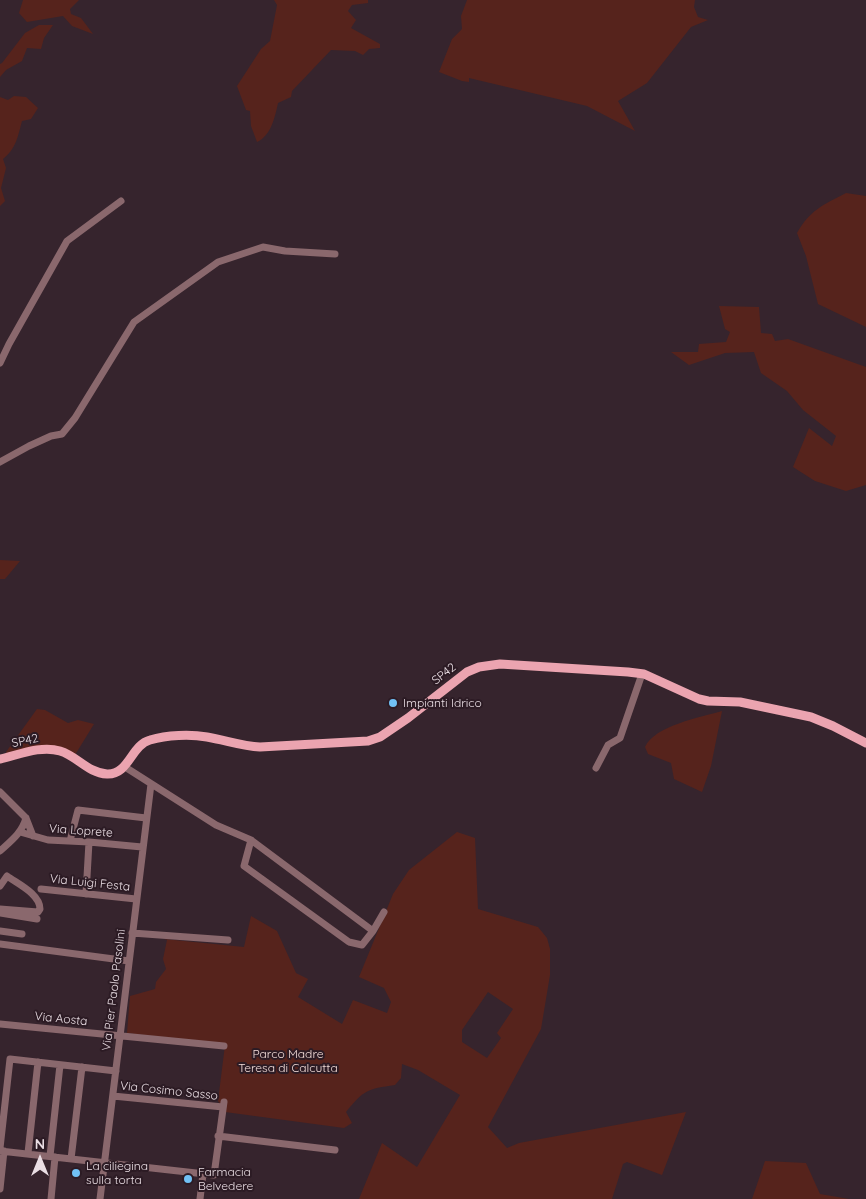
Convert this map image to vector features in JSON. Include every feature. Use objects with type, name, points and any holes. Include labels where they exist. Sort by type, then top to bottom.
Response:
[{"type":"main road","name":"SP42","points":[[0,759],[50,749],[61,751],[96,772],[114,773],[125,767],[143,742],[160,738],[206,737],[245,746],[260,747],[368,741],[380,737],[408,718],[467,672],[490,665],[642,674],[708,701],[740,702],[811,717],[834,726],[866,743]]},
{"type":"street","points":[[0,363],[13,336],[67,241],[121,201]]},
{"type":"street","points":[[0,462],[36,442],[62,434],[75,418],[134,322],[218,262],[263,246],[285,251],[335,254]]},
{"type":"street","points":[[596,768],[608,746],[620,738],[642,674]]},
{"type":"street","points":[[125,767],[216,825],[251,840],[373,931]]},
{"type":"street","name":"Via Pier Paolo Pasolini","points":[[100,1199],[151,784]]},
{"type":"street","points":[[0,792],[26,818],[34,836]]},
{"type":"street","points":[[70,840],[78,810],[146,818]]},
{"type":"street","points":[[0,851],[20,832],[26,818]]},
{"type":"street","name":"Via Loprete","points":[[20,832],[48,840],[70,840],[142,847]]},
{"type":"street","points":[[251,840],[244,866],[349,942],[362,946],[384,912]]},
{"type":"street","points":[[86,894],[89,842]]},
{"type":"street","points":[[0,886],[7,876],[25,888],[38,900],[40,909],[38,912],[0,909]]},
{"type":"street","name":"Via Luigi Festa","points":[[41,889],[136,899]]},
{"type":"street","points":[[0,914],[37,919]]},
{"type":"street","points":[[0,931],[22,934]]},
{"type":"street","points":[[132,933],[228,940]]},
{"type":"street","points":[[0,944],[129,961]]},
{"type":"street","name":"Via Aosta","points":[[0,1024],[224,1046]]},
{"type":"street","points":[[0,1190],[1,1150],[10,1059],[116,1071]]},
{"type":"street","points":[[28,1153],[38,1062]]},
{"type":"street","points":[[51,1199],[52,1156],[60,1064]]},
{"type":"street","points":[[71,1159],[82,1067]]},
{"type":"street","name":"Via Cosimo Sasso","points":[[113,1096],[223,1105],[218,1136]]},
{"type":"street","points":[[1,1150],[214,1175],[218,1136],[335,1150]]},
{"type":"street","points":[[200,1199],[203,1174]]},
{"type":"green space","points":[[23,0],[79,0],[70,9],[71,14],[81,18],[93,34],[72,26],[63,16],[27,22],[19,13]]},
{"type":"green space","points":[[274,0],[368,0],[368,3],[352,5],[348,11],[356,20],[351,28],[380,44],[380,48],[369,49],[363,55],[355,51],[331,50],[292,91],[291,97],[278,103],[269,131],[257,142],[251,126],[250,111],[246,110],[237,86],[261,49],[270,41],[277,5]]},
{"type":"green space","points":[[467,0],[695,0],[694,7],[698,17],[708,20],[691,27],[647,83],[618,101],[635,131],[587,106],[469,78],[469,82],[462,81],[439,72],[452,39],[462,29],[461,16]]},
{"type":"green space","points":[[39,25],[53,25],[44,38],[41,49],[27,48],[22,61],[6,70],[0,77],[0,64],[25,33]]},
{"type":"green space","points":[[14,96],[26,97],[38,108],[31,119],[22,121],[14,147],[3,159],[6,168],[1,188],[5,201],[0,206],[0,97],[8,100]]},
{"type":"green space","points":[[846,193],[866,196],[866,327],[818,304],[806,256],[797,233],[812,213]]},
{"type":"green space","points":[[719,306],[759,307],[761,333],[772,334],[775,341],[788,339],[866,367],[866,485],[846,491],[815,481],[793,467],[809,428],[832,446],[836,436],[803,410],[787,391],[761,373],[754,352],[725,353],[689,365],[671,352],[698,352],[699,344],[726,342],[730,332],[725,329]]},
{"type":"green space","points":[[0,560],[20,561],[5,579],[0,579]]},
{"type":"green space","points":[[37,709],[45,710],[68,723],[78,720],[94,724],[75,755],[53,746],[7,755],[6,752]]},
{"type":"green space","points":[[722,711],[711,766],[702,792],[674,779],[671,763],[648,754],[645,747],[658,733],[679,723]]},
{"type":"green space","name":"Parco Madre Teresa di Calcutta","points":[[457,832],[475,838],[478,909],[538,927],[547,938],[550,949],[550,975],[541,1029],[488,1127],[507,1148],[519,1143],[686,1112],[662,1175],[627,1162],[623,1164],[612,1199],[359,1199],[382,1143],[417,1167],[460,1095],[418,1070],[402,1064],[401,1078],[395,1085],[367,1092],[352,1105],[346,1112],[352,1123],[344,1128],[225,1112],[218,1101],[225,1045],[127,1033],[130,996],[155,989],[156,982],[166,969],[163,959],[167,940],[164,939],[244,947],[251,916],[277,931],[296,973],[308,979],[298,997],[342,1024],[353,1000],[387,1013],[391,1002],[384,988],[359,977],[393,894],[409,870]],"holes":[[[488,992],[513,1009],[497,1033],[501,1038],[487,1058],[462,1042],[462,1030]]]},
{"type":"green space","points":[[765,1161],[806,1163],[820,1194],[849,1199],[752,1199]]},
{"type":"place","name":"Impianti Idrico","points":[[393,703]]},
{"type":"place","name":"La ciliegina sulla torta","points":[[76,1173]]},
{"type":"place","name":"Farmacia Belvedere","points":[[188,1179]]}]
